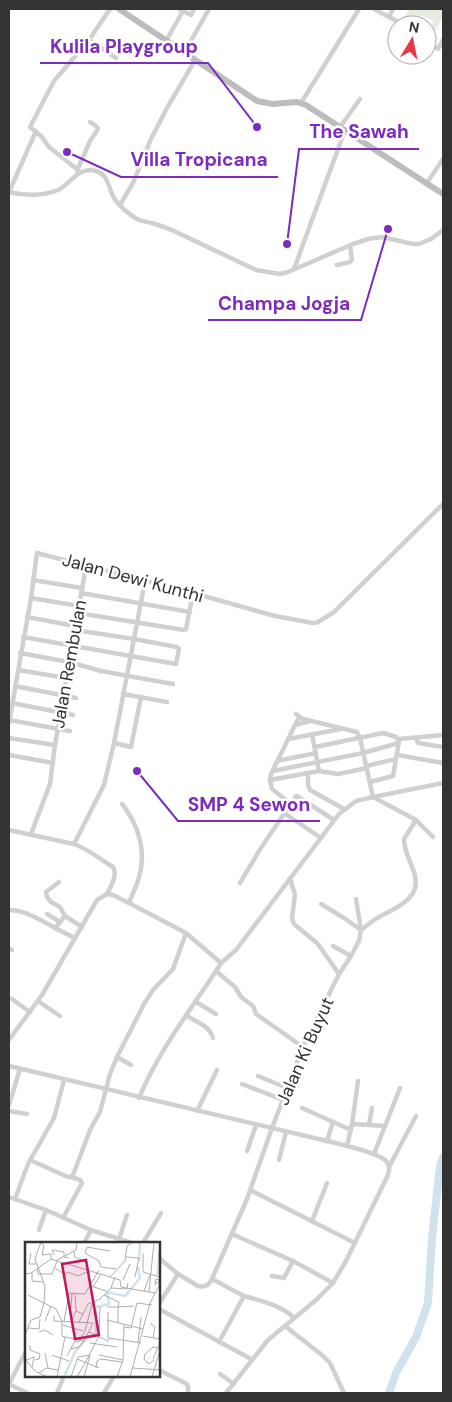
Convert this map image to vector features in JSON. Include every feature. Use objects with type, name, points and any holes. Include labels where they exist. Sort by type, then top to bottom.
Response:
[{"type":"main road","points":[[118,9],[257,101],[273,104],[301,103],[343,128],[443,194]]},
{"type":"street","points":[[78,170],[49,147],[36,131],[30,128],[54,81],[89,40],[110,9]]},
{"type":"street","points":[[191,15],[194,9]]},
{"type":"street","points":[[184,53],[209,9]]},
{"type":"street","points":[[301,103],[359,9]]},
{"type":"street","points":[[374,9],[387,16]]},
{"type":"street","points":[[166,41],[181,10],[202,21]]},
{"type":"street","points":[[89,40],[116,58]]},
{"type":"street","points":[[441,47],[443,40]]},
{"type":"street","points":[[120,205],[133,183],[151,139],[167,108],[195,60]]},
{"type":"street","points":[[294,270],[343,128],[360,99]]},
{"type":"street","points":[[36,131],[9,192],[22,195],[47,193],[60,189],[78,170],[98,128],[90,122]]},
{"type":"street","points":[[427,183],[443,159]]},
{"type":"street","points":[[74,176],[84,171],[96,171],[109,182],[112,194],[120,205],[137,219],[174,231],[256,270],[280,274],[368,239],[382,237],[419,244],[431,239],[443,230]]},
{"type":"street","points":[[337,265],[352,260],[350,245]]},
{"type":"street","name":"Jalan Dewi Kunthi","points":[[33,580],[37,553],[275,616],[306,622],[318,622],[334,612],[443,504]]},
{"type":"street","name":"Jalan Rembulan","points":[[30,834],[50,784],[60,712],[86,566]]},
{"type":"street","points":[[70,731],[9,722],[33,580],[190,612]]},
{"type":"street","points":[[74,844],[104,785],[114,743],[145,581]]},
{"type":"street","points":[[78,613],[185,630],[193,593]]},
{"type":"street","points":[[31,598],[79,606]]},
{"type":"street","points":[[23,637],[176,664],[179,649],[27,617]]},
{"type":"street","points":[[20,654],[69,662],[101,671],[173,684]]},
{"type":"street","points":[[18,670],[66,678]]},
{"type":"street","points":[[15,686],[76,698]]},
{"type":"street","points":[[123,694],[167,702]]},
{"type":"street","points":[[114,743],[131,747],[141,697]]},
{"type":"street","points":[[12,703],[73,715]]},
{"type":"street","points":[[291,804],[272,789],[270,780],[277,760],[295,725],[297,715],[310,721],[356,731],[360,738],[373,797]]},
{"type":"street","points":[[295,725],[310,721]]},
{"type":"street","points":[[288,739],[345,728]]},
{"type":"street","points":[[312,734],[319,771]]},
{"type":"street","points":[[277,760],[360,738],[383,734],[393,735],[399,741]]},
{"type":"street","points":[[273,771],[363,753],[399,741],[443,735]]},
{"type":"street","points":[[9,738],[55,745]]},
{"type":"street","points":[[418,738],[418,743],[443,747]]},
{"type":"street","points":[[370,782],[393,776],[399,741]]},
{"type":"street","points":[[9,755],[53,766]]},
{"type":"street","points":[[270,780],[319,771],[338,774],[396,757],[443,763]]},
{"type":"street","points":[[308,773],[310,790],[344,809]]},
{"type":"street","points":[[138,1098],[147,1077],[168,1042],[216,971],[236,950],[344,809],[356,802],[373,797],[443,783]]},
{"type":"street","points":[[240,883],[296,796],[334,820]]},
{"type":"street","points":[[373,797],[416,820],[432,837]]},
{"type":"street","points":[[122,804],[131,815],[138,830],[142,861],[139,878],[129,903]]},
{"type":"street","points":[[284,813],[321,838]]},
{"type":"street","points":[[361,930],[402,905],[415,888],[416,879],[406,853],[404,839],[416,820]]},
{"type":"street","points":[[9,830],[81,846],[115,870],[115,875],[107,894],[97,900],[38,1001],[9,1040]]},
{"type":"street","points":[[290,878],[294,895],[292,918],[294,924],[318,944],[339,974]]},
{"type":"street","points":[[59,882],[49,889],[46,894],[51,902],[60,907],[65,916],[82,927]]},
{"type":"street","points":[[107,894],[113,895],[186,933],[221,964]]},
{"type":"street","points":[[356,899],[361,930]]},
{"type":"street","points":[[321,904],[361,930]]},
{"type":"street","points":[[9,910],[30,914],[75,938]]},
{"type":"street","points":[[48,914],[60,922]]},
{"type":"street","points":[[55,928],[65,916]]},
{"type":"street","name":"Jalan Ki Buyut","points":[[212,1279],[250,1190],[303,1047],[339,974],[352,956],[361,930]]},
{"type":"street","points":[[71,1177],[90,1130],[100,1112],[105,1090],[117,1056],[153,990],[173,969],[186,933]]},
{"type":"street","points":[[333,946],[352,956]]},
{"type":"street","points":[[216,971],[236,987],[241,997],[253,1006],[256,1014],[303,1047]]},
{"type":"street","points":[[12,999],[30,1012]]},
{"type":"street","points":[[38,1001],[60,1016]]},
{"type":"street","points":[[196,1002],[216,1014]]},
{"type":"street","points":[[187,1016],[211,1031],[213,1038]]},
{"type":"street","points":[[9,1027],[15,1032]]},
{"type":"street","points":[[117,1056],[131,1065]]},
{"type":"street","points":[[9,1066],[347,1146],[374,1154],[385,1160],[389,1167]]},
{"type":"street","points":[[9,1105],[20,1069]]},
{"type":"street","points":[[197,1111],[217,1070]]},
{"type":"street","points":[[258,1076],[287,1088]]},
{"type":"street","points":[[15,1198],[30,1160],[54,1118],[64,1080]]},
{"type":"street","points":[[347,1146],[358,1081]]},
{"type":"street","points":[[242,1084],[283,1100]]},
{"type":"street","points":[[374,1154],[400,1088]]},
{"type":"street","points":[[302,1108],[351,1130]]},
{"type":"street","points":[[369,1125],[372,1108]]},
{"type":"street","points":[[9,1111],[27,1114]]},
{"type":"street","points":[[226,1393],[268,1340],[333,1283],[346,1261],[387,1177],[389,1167],[416,1116]]},
{"type":"street","points":[[327,1141],[333,1122]]},
{"type":"street","points":[[352,1124],[385,1126]]},
{"type":"street","points":[[247,1151],[256,1125]]},
{"type":"street","points":[[279,1160],[286,1132]]},
{"type":"street","points":[[30,1160],[80,1180],[82,1184],[63,1218]]},
{"type":"street","points":[[312,1222],[327,1183]]},
{"type":"street","points":[[250,1190],[354,1243]]},
{"type":"street","points":[[9,1196],[91,1230],[129,1242]]},
{"type":"street","points":[[39,1230],[46,1210]]},
{"type":"street","points":[[144,1242],[161,1213]]},
{"type":"street","points":[[119,1239],[127,1216]]},
{"type":"street","points":[[85,1242],[91,1230]]},
{"type":"street","points":[[232,1234],[293,1261],[333,1283]]},
{"type":"street","points":[[160,1259],[178,1274],[202,1287],[210,1283],[212,1279],[244,1296],[287,1312],[294,1318]]},
{"type":"street","points":[[272,1276],[284,1278],[293,1261]]},
{"type":"street","points":[[160,1302],[178,1274]]},
{"type":"street","points":[[219,1342],[244,1296]]},
{"type":"street","points":[[160,1310],[251,1360]]},
{"type":"street","points":[[285,1326],[326,1359],[335,1372],[344,1393]]},
{"type":"street","points":[[25,1353],[9,1384],[26,1393]]},
{"type":"street","points":[[160,1371],[186,1384],[188,1393]]},
{"type":"street","points":[[220,1374],[234,1384]]},
{"type":"street","points":[[57,1393],[64,1377]]},
{"type":"street","points":[[104,1393],[113,1377]]},
{"type":"shaded area","points":[[409,9],[443,9],[443,17],[437,27],[437,15],[406,15]]},
{"type":"waterway","points":[[389,1393],[396,1373],[416,1337],[428,1303],[432,1238],[440,1166],[443,1157]]},
{"type":"place","name":"Kulila Playgroup","points":[[257,127]]},
{"type":"place","name":"Villa Tropicana","points":[[67,152]]},
{"type":"place","name":"Champa Jogja","points":[[388,229]]},
{"type":"place","name":"The Sawah","points":[[287,244]]},
{"type":"place","name":"SMP 4 Sewon","points":[[137,771]]}]
